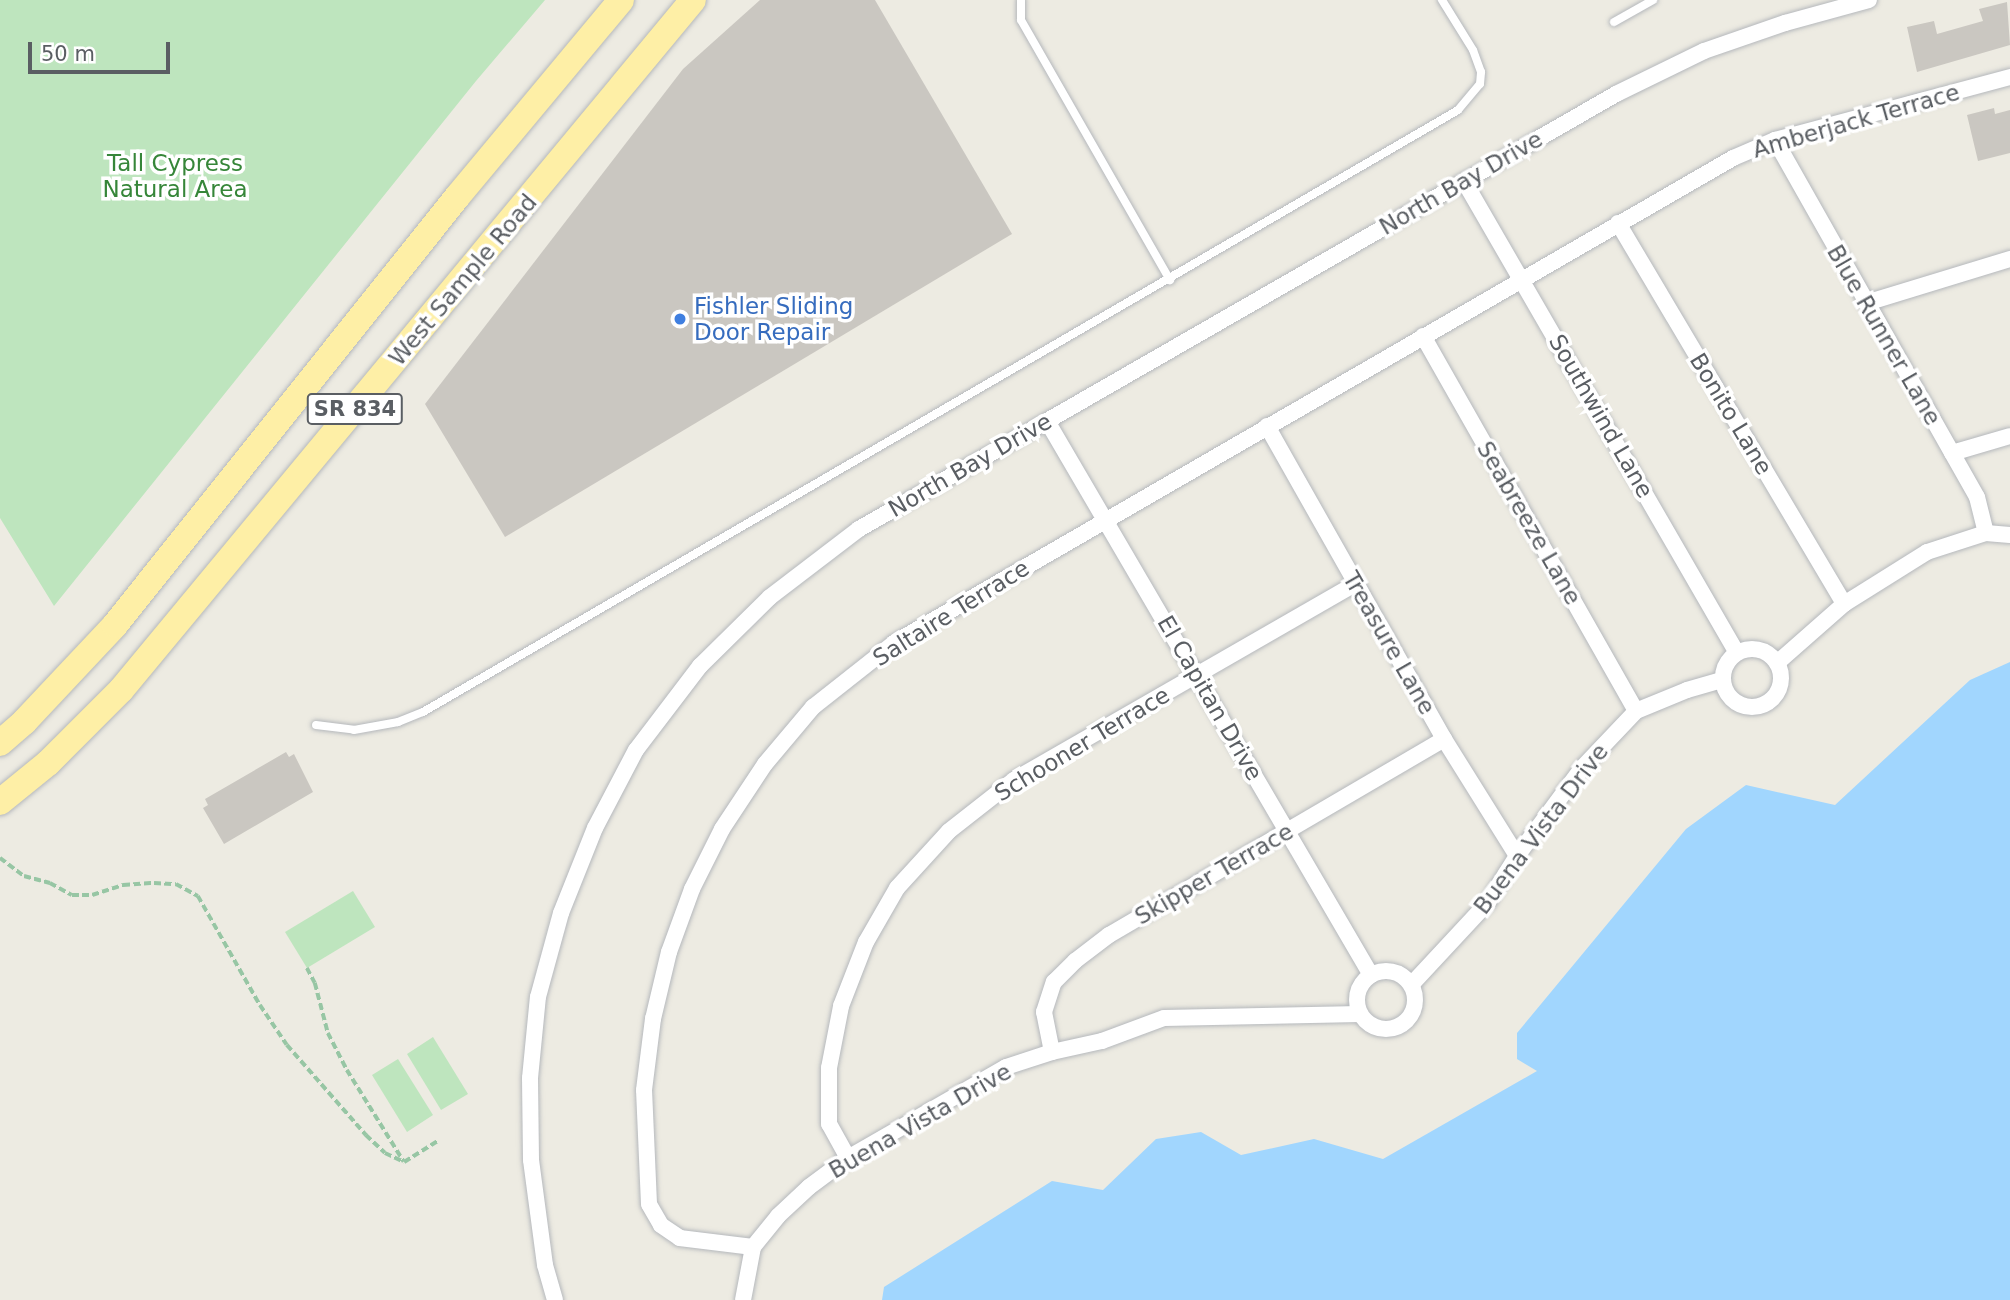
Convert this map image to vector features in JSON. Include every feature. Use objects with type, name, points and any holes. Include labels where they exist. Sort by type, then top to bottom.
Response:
[{"type":"main road","name":"SR 834","points":[[0,743],[24,722],[116,625],[457,197],[621,0]]},
{"type":"main road","name":"West Sample Road","points":[[0,802],[48,763],[121,690],[693,0]]},
{"type":"street","name":"North Bay Drive","points":[[555,1300],[545,1265],[531,1160],[530,1078],[538,998],[561,913],[595,828],[636,750],[700,666],[769,597],[859,529],[1616,93],[1703,51],[1785,23],[1869,0]]},
{"type":"street","name":"Amberjack Terrace","points":[[1522,278],[1733,158],[1775,140],[2010,77]]},
{"type":"street","name":"Blue Runner Lane","points":[[1775,140],[1977,498],[1986,533]]},
{"type":"street","name":"Southwind Lane","points":[[1464,181],[1737,653]]},
{"type":"street","name":"Bonito Lane","points":[[1618,223],[1843,604]]},
{"type":"street","points":[[1866,303],[2010,259]]},
{"type":"street","name":"Saltaire Terrace","points":[[753,1247],[680,1238],[661,1225],[649,1204],[644,1090],[650,1043],[669,952],[692,889],[722,829],[765,764],[813,707],[894,643],[1522,278]]},
{"type":"street","name":"Seabreeze Lane","points":[[1423,336],[1636,711]]},
{"type":"street","name":"El Capitan Drive","points":[[1047,421],[1198,675],[1371,975]]},
{"type":"street","name":"Treasure Lane","points":[[1267,426],[1444,739],[1517,856]]},
{"type":"street","points":[[1952,453],[2010,436]]},
{"type":"street","points":[[1777,663],[1843,604],[1927,552],[1986,533],[2010,535]]},
{"type":"street","name":"Schooner Terrace","points":[[848,1158],[829,1124],[829,1068],[841,1006],[866,942],[897,888],[949,831],[1014,780],[1355,584]]},
{"type":"street","points":[[1755,649],[1764,651],[1777,663],[1781,672],[1778,691],[1773,698],[1756,707],[1737,703],[1725,689],[1723,680],[1726,665],[1737,653],[1755,649]]},
{"type":"street","name":"Buena Vista Drive","points":[[1411,985],[1488,902],[1517,856],[1582,768],[1636,711],[1686,690],[1723,680]]},
{"type":"street","name":"Skipper Terrace","points":[[1052,1052],[1044,1012],[1054,982],[1075,961],[1109,935],[1444,739]]},
{"type":"street","points":[[1389,971],[1398,973],[1411,985],[1415,994],[1413,1012],[1400,1026],[1392,1029],[1373,1027],[1360,1014],[1357,1006],[1359,988],[1371,975],[1389,971]]},
{"type":"street","name":"Buena Vista Drive","points":[[753,1247],[778,1216],[809,1187],[848,1158],[1006,1067],[1052,1052],[1102,1041],[1164,1018],[1360,1014]]},
{"type":"street","points":[[743,1300],[753,1247]]},
{"type":"lane","points":[[1021,0],[1021,20],[1170,280]]},
{"type":"lane","points":[[316,725],[355,730],[398,722],[424,712],[1458,110],[1480,84],[1481,72],[1473,50],[1443,0]]},
{"type":"lane","points":[[1614,22],[1653,0]]},
{"type":"path","points":[[0,858],[24,876],[50,883],[72,895],[92,895],[123,885],[154,883],[176,884],[198,896],[260,1005],[287,1045],[366,1135],[385,1153],[404,1162]]},
{"type":"path","points":[[307,968],[315,983],[328,1033],[347,1070],[404,1162]]},
{"type":"path","points":[[404,1162],[437,1141]]},
{"type":"green space","name":"Tall Cypress Natural Area","points":[[0,0],[545,0],[476,81],[54,606],[0,518]]},
{"type":"green space","points":[[353,891],[375,927],[307,968],[285,932]]},
{"type":"green space","points":[[433,1037],[468,1094],[441,1110],[407,1054]]},
{"type":"green space","points":[[398,1059],[433,1115],[407,1132],[372,1075]]},
{"type":"water","points":[[2010,662],[2010,1300],[882,1300],[884,1287],[1052,1181],[1103,1190],[1156,1139],[1201,1132],[1241,1155],[1314,1139],[1383,1159],[1537,1071],[1517,1059],[1517,1033],[1686,829],[1746,785],[1835,805],[1970,680]]},
{"type":"building","name":"Fishler Sliding Door Repair","points":[[760,0],[875,0],[1012,234],[505,537],[425,404],[683,69]]},
{"type":"building","points":[[2007,2],[2010,45],[1917,72],[1907,27],[1934,21],[1937,34],[1983,21],[1979,9]]},
{"type":"building","points":[[1994,108],[1995,114],[2010,110],[2010,153],[1978,161],[1967,115]]},
{"type":"building","points":[[286,752],[289,757],[294,754],[313,792],[224,844],[203,808],[208,805],[205,799]]},
{"type":"place","name":"Fishler Sliding Door Repair","points":[[680,319]]}]
